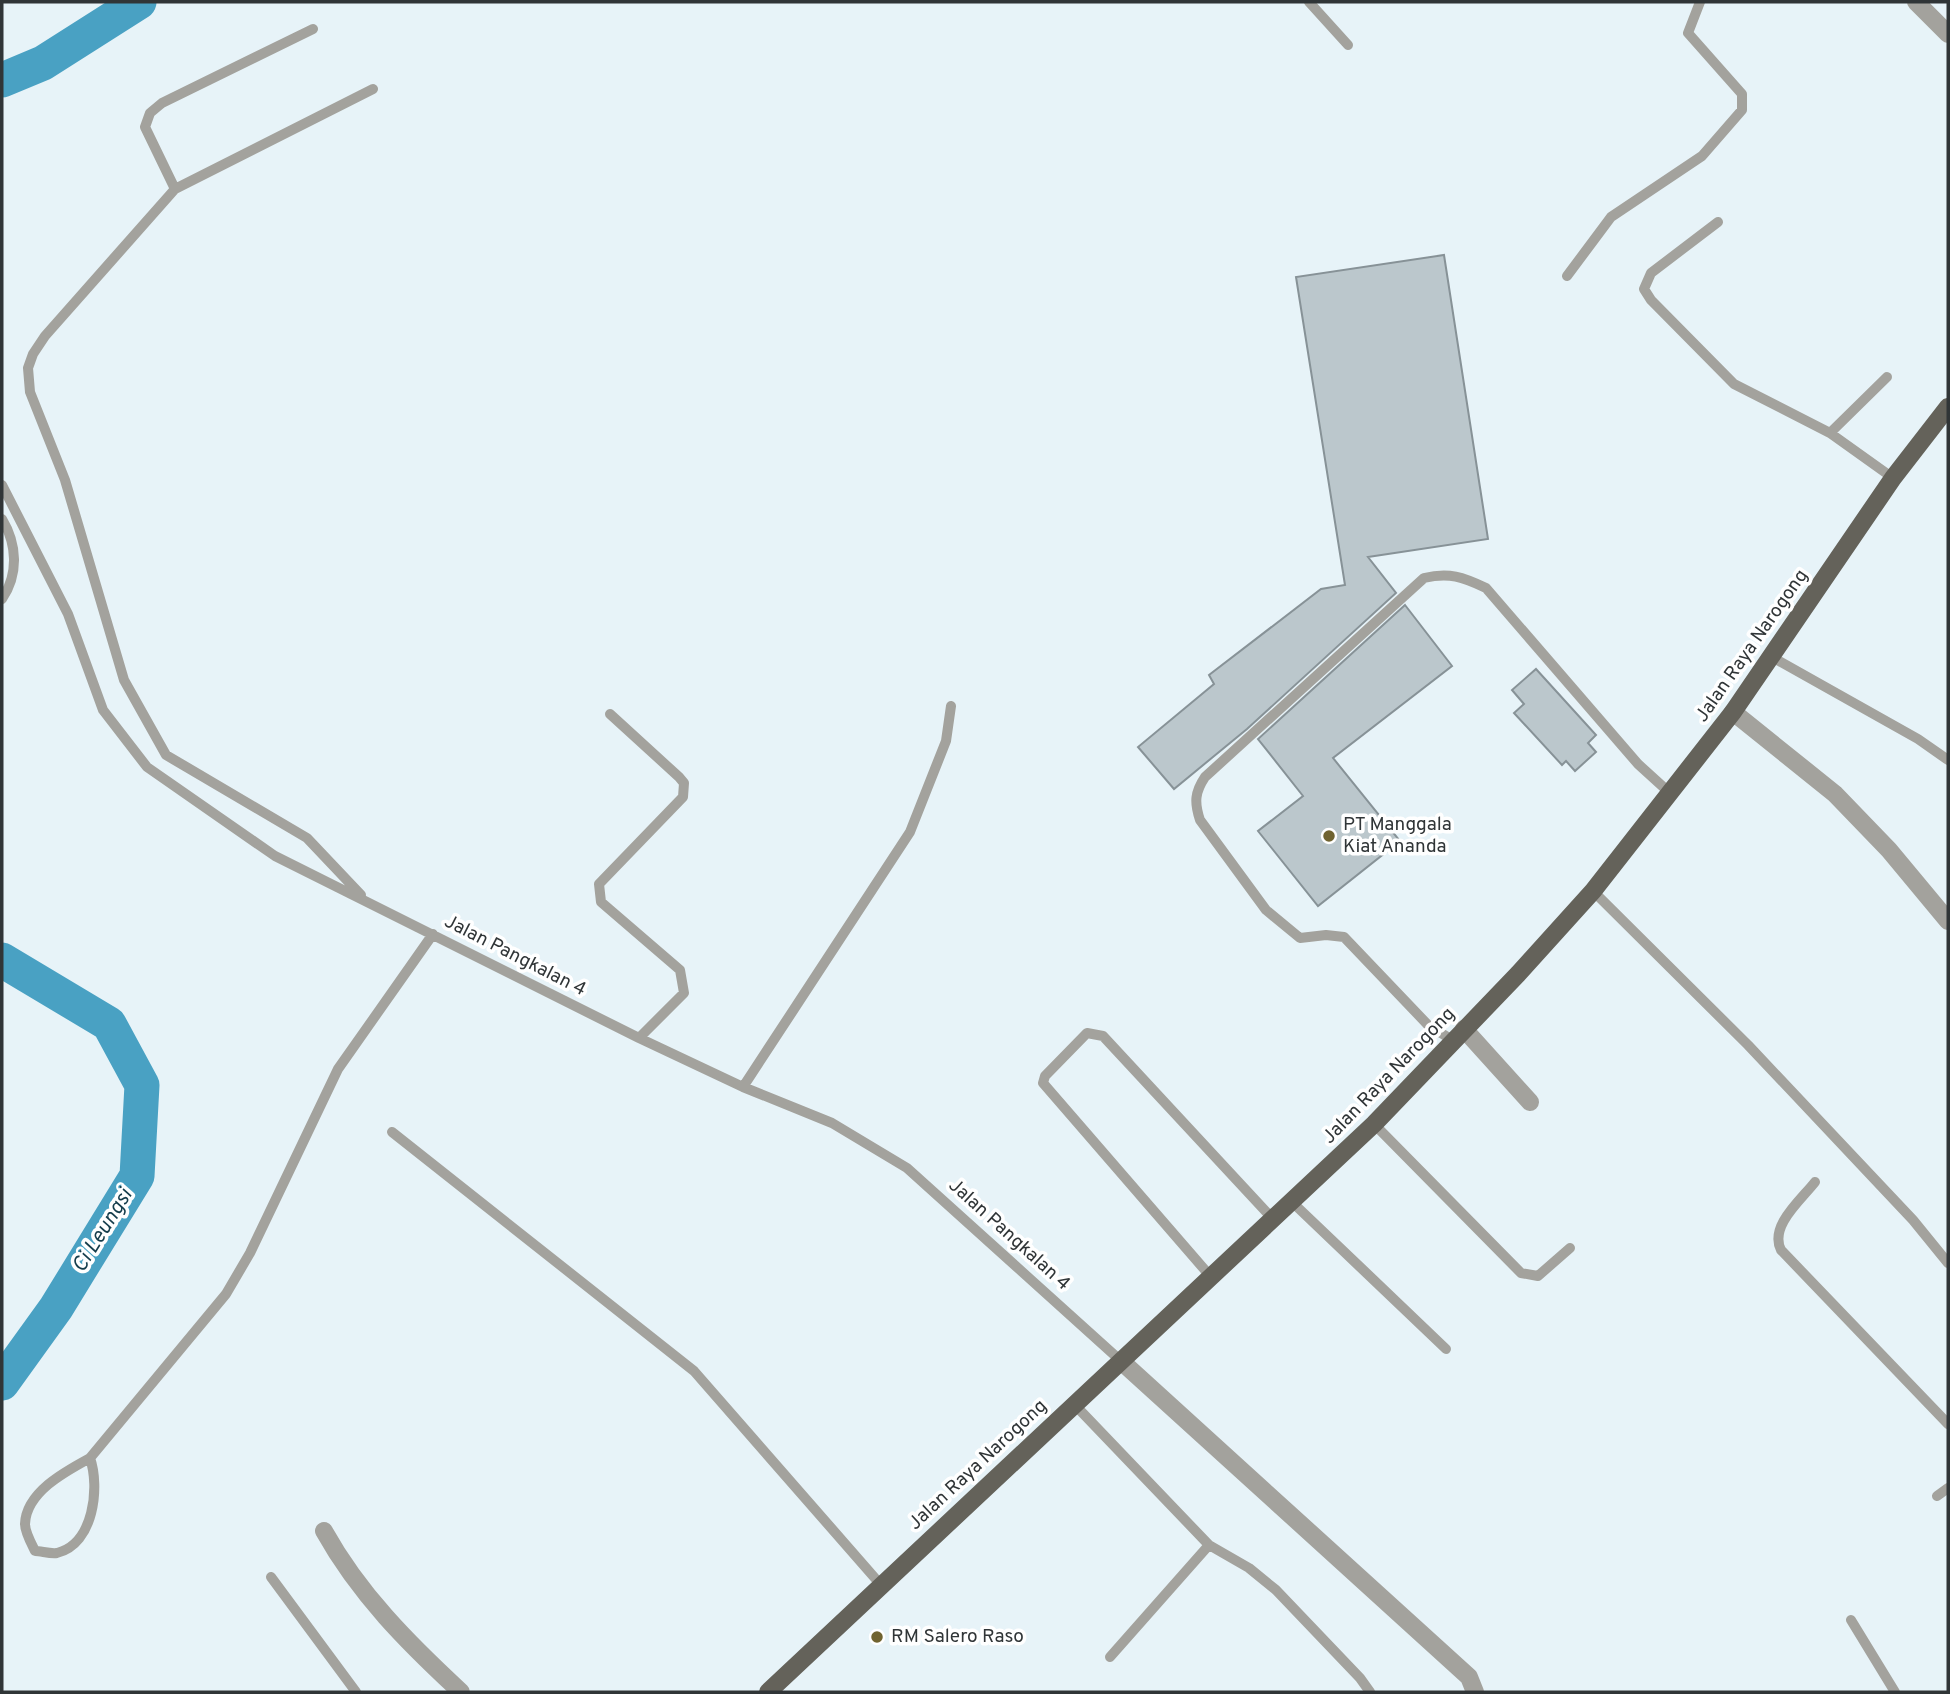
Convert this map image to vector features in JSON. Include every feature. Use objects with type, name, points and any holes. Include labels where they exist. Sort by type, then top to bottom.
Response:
[{"type":"main road","name":"Jalan Raya Narogong","points":[[768,1692],[1374,1124],[1518,974],[1593,891],[1671,794],[1772,657],[1893,478],[1948,407]]},
{"type":"street","points":[[1916,2],[1948,34]]},
{"type":"street","points":[[1733,712],[1835,794],[1889,850],[1948,921]]},
{"type":"street","points":[[1459,1035],[1530,1102]]},
{"type":"street","points":[[1121,1361],[1469,1677],[1475,1692]]},
{"type":"street","points":[[324,1531],[351,1574],[399,1635],[461,1692]]},
{"type":"lane","points":[[1309,2],[1348,45]]},
{"type":"lane","points":[[1567,276],[1611,217],[1702,156],[1742,110],[1742,94],[1688,33],[1700,2]]},
{"type":"lane","points":[[175,188],[145,127],[150,113],[162,103],[313,29]]},
{"type":"lane","points":[[366,900],[307,838],[166,755],[124,680],[65,480],[30,392],[28,368],[33,354],[45,336],[175,188],[373,89]]},
{"type":"lane","points":[[1718,222],[1651,273],[1645,281],[1644,289],[1651,300],[1734,384],[1830,433],[1893,478]]},
{"type":"lane","points":[[1830,433],[1887,377]]},
{"type":"lane","name":"Jalan Pangkalan 4","points":[[2,485],[68,614],[103,710],[147,767],[275,856],[639,1038],[743,1087],[832,1123],[907,1168],[1121,1361]]},
{"type":"lane","points":[[2,519],[14,544],[9,588],[2,598]]},
{"type":"lane","points":[[1459,1035],[1428,1025],[1344,937],[1326,934],[1300,938],[1266,910],[1200,820],[1194,803],[1197,789],[1205,777],[1424,578],[1444,573],[1462,576],[1486,588],[1638,764],[1671,794]]},
{"type":"lane","points":[[1772,657],[1918,739],[1948,760]]},
{"type":"lane","points":[[743,1087],[909,832],[946,741],[951,706]]},
{"type":"lane","points":[[610,714],[679,777],[685,790],[683,797],[599,884],[601,902],[680,970],[684,977],[684,993],[639,1038]]},
{"type":"lane","points":[[1593,891],[1748,1045],[1913,1220],[1948,1263]]},
{"type":"lane","points":[[90,1458],[96,1475],[95,1503],[83,1531],[68,1547],[55,1553],[35,1551],[25,1526],[28,1509],[44,1489],[64,1472],[90,1458],[226,1294],[250,1253],[338,1069],[433,934]]},
{"type":"lane","points":[[1210,1277],[1043,1083],[1045,1076],[1087,1033],[1103,1036],[1272,1218]]},
{"type":"lane","points":[[1374,1124],[1521,1273],[1538,1276],[1570,1248]]},
{"type":"lane","points":[[392,1132],[694,1371],[881,1585]]},
{"type":"lane","points":[[1815,1182],[1779,1228],[1780,1250],[1948,1424]]},
{"type":"lane","points":[[1292,1202],[1446,1349]]},
{"type":"lane","points":[[1074,1404],[1209,1545],[1249,1568],[1276,1590],[1360,1678],[1370,1692]]},
{"type":"lane","points":[[1937,1496],[1948,1488]]},
{"type":"lane","points":[[1110,1657],[1209,1545]]},
{"type":"lane","points":[[271,1577],[356,1692]]},
{"type":"lane","points":[[1851,1620],[1895,1692]]},
{"type":"building","points":[[1444,255],[1488,539],[1368,557],[1396,593],[1247,729],[1174,789],[1138,747],[1214,684],[1209,675],[1321,589],[1345,585],[1296,277]]},
{"type":"building","points":[[1405,605],[1452,666],[1333,758],[1400,841],[1318,906],[1258,831],[1303,796],[1258,739]]},
{"type":"building","points":[[1536,669],[1596,735],[1588,743],[1596,752],[1575,771],[1566,761],[1562,765],[1514,713],[1524,704],[1512,690]]},
{"type":"waterway","name":"Ci Leungsi","points":[[2,80],[43,63],[139,2]]},
{"type":"waterway","name":"Ci Leungsi","points":[[2,960],[109,1024],[142,1085],[137,1176],[56,1308],[2,1383]]},
{"type":"place","name":"PT Manggala Kiat Ananda","points":[[1329,836]]},
{"type":"place","name":"RM Salero Raso","points":[[877,1637]]}]
